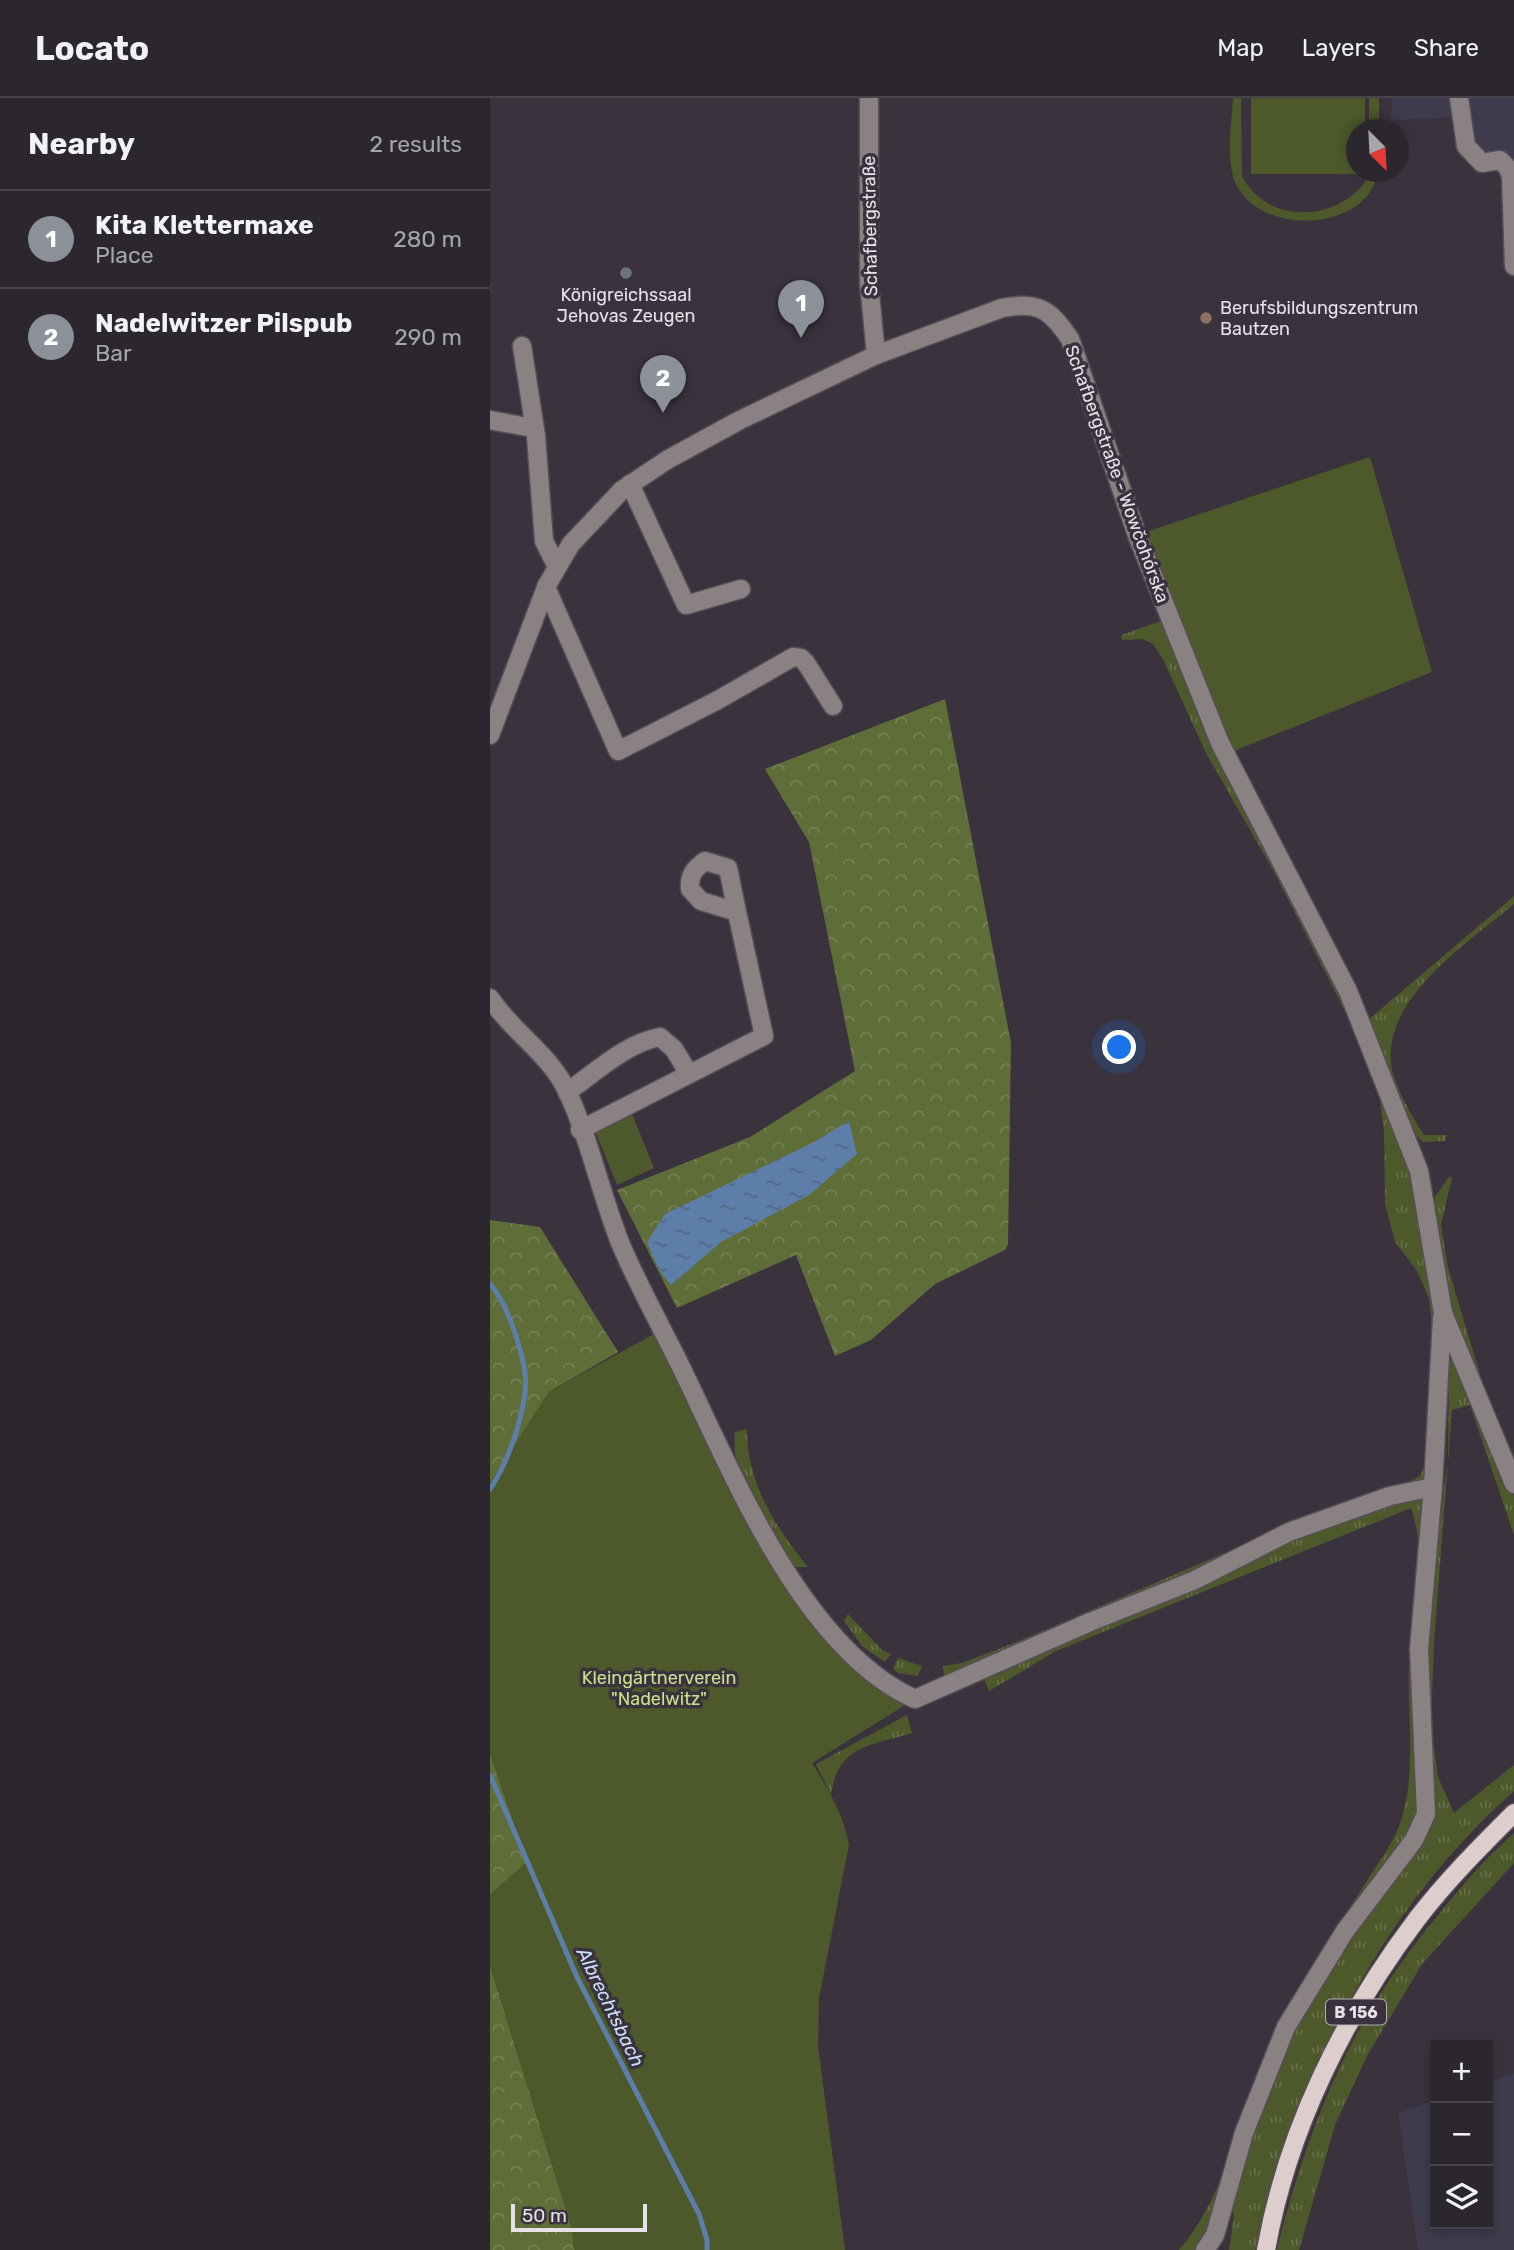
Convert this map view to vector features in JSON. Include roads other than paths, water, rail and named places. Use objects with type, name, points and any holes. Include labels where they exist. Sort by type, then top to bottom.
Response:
[{"type":"main road","name":"B 156","points":[[1266,2250],[1296,2141],[1325,2068],[1368,1990],[1418,1918],[1514,1813]]},
{"type":"street","name":"Schafbergstraße","points":[[869,98],[869,283],[876,355]]},
{"type":"street","points":[[1460,98],[1466,146],[1482,163],[1500,160],[1508,167],[1511,177],[1514,266]]},
{"type":"street","name":"Schafbergstraße - Wowčohórska","points":[[490,735],[498,697],[557,567],[592,518],[630,484],[729,425],[876,355],[1002,308],[1039,306],[1059,321],[1070,339],[1137,535],[1226,754],[1349,991],[1414,1159],[1443,1313]]},
{"type":"street","points":[[523,346],[544,541],[557,567]]},
{"type":"street","points":[[490,420],[533,428]]},
{"type":"street","points":[[630,484],[686,605],[741,589]]},
{"type":"street","points":[[546,587],[618,751],[718,700],[793,657],[806,663],[833,706]]},
{"type":"street","points":[[580,1130],[764,1036],[737,912]]},
{"type":"street","points":[[490,998],[499,1012],[553,1065],[567,1092],[622,1246],[765,1537],[815,1611],[860,1663],[892,1689],[915,1699],[1090,1622],[1195,1580],[1289,1532],[1390,1496],[1433,1488]]},
{"type":"street","points":[[567,1092],[646,1039],[660,1037],[674,1049],[689,1074]]},
{"type":"street","points":[[1443,1313],[1514,1484]]},
{"type":"street","points":[[1205,2250],[1215,2235],[1244,2133],[1286,2027],[1345,1931],[1415,1840],[1426,1814],[1419,1649],[1433,1488],[1443,1313]]},
{"type":"water","points":[[849,1121],[857,1154],[809,1195],[721,1242],[671,1285],[659,1270],[647,1242],[665,1214],[814,1142]]},
{"type":"waterway","name":"Albrechtsbach","points":[[490,1284],[504,1306],[516,1335],[525,1380],[517,1430],[508,1455],[490,1489]]},
{"type":"waterway","name":"Albrechtsbach","points":[[490,1775],[577,1977],[699,2214],[707,2240],[707,2250]]},
{"type":"place","name":"Königreichssaal Jehovas Zeugen","points":[[626,273]]},
{"type":"place","name":"Berufsbildungszentrum Bautzen","points":[[1206,318]]},
{"type":"place","name":"Kita Klettermaxe","points":[[801,338]]},
{"type":"place","name":"Nadelwitzer Pilspub","points":[[663,413]]},
{"type":"park label","name":"Kleingärtnerverein \"Nadelwitz\"","points":[[659,1688]]}]
